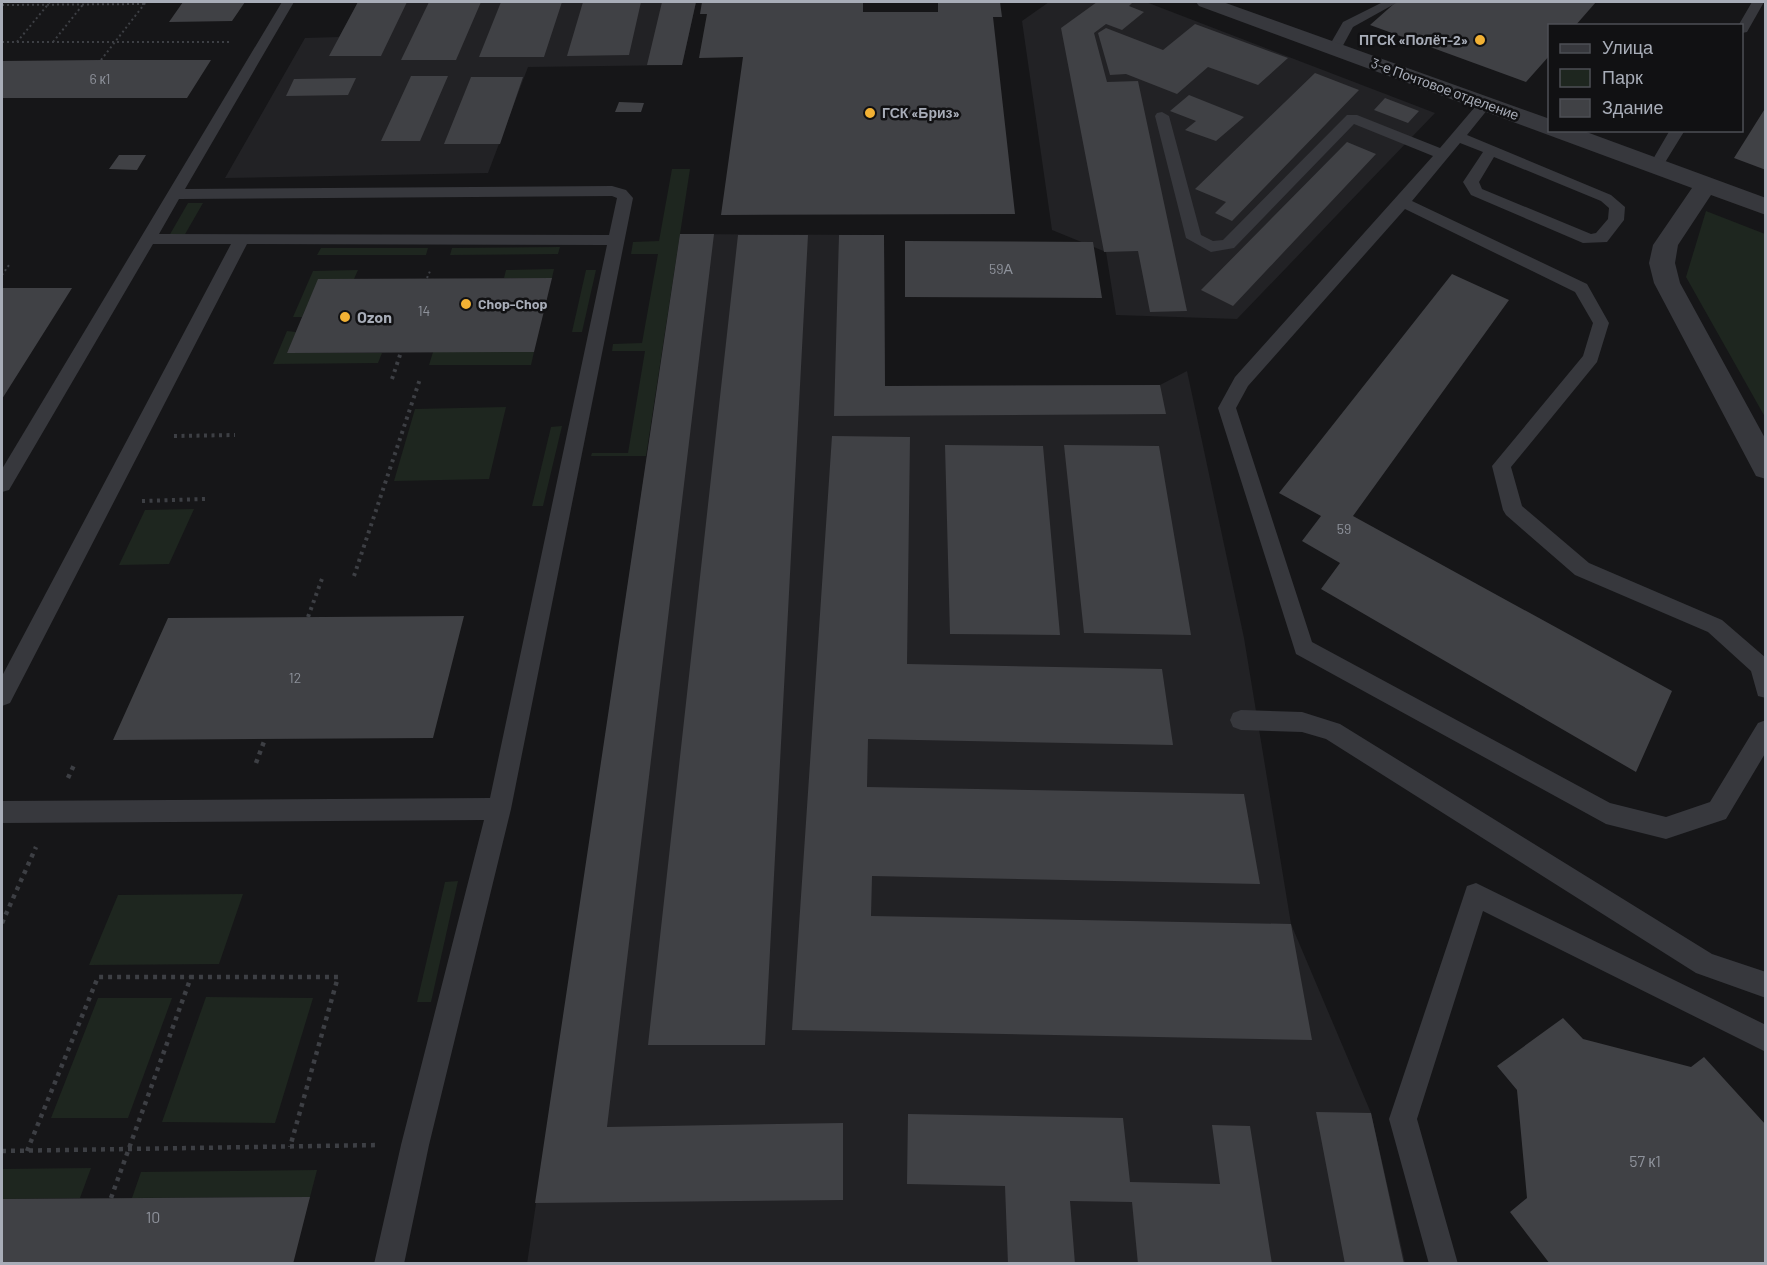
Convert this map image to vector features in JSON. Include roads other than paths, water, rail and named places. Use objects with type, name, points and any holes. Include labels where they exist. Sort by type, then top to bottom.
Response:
[{"type":"street","name":"3-е Почтовое отделение","points":[[1206,2],[1548,126]]},
{"type":"street","points":[[1563,132],[1766,207]]},
{"type":"street","points":[[1706,185],[1666,245],[1662,263],[1667,283],[1766,468]]},
{"type":"lane","points":[[2,485],[288,2]]},
{"type":"lane","points":[[1335,48],[1348,25],[1392,2]]},
{"type":"lane","points":[[1743,27],[1758,2]]},
{"type":"lane","points":[[1485,104],[1403,202],[1241,382],[1227,408],[1303,648],[1606,813],[1666,828],[1718,811],[1766,730]]},
{"type":"lane","points":[[1162,116],[1194,238],[1211,247],[1228,244],[1352,118],[1443,155]]},
{"type":"lane","points":[[1656,166],[1677,132]]},
{"type":"lane","points":[[1458,137],[1606,198],[1617,207],[1616,220],[1601,238],[1589,239],[1476,192],[1471,182],[1491,151]]},
{"type":"lane","points":[[174,194],[612,191],[621,193],[625,198],[499,809],[415,1145],[389,1263]]},
{"type":"lane","points":[[1403,202],[1581,288],[1601,323],[1591,358],[1502,466],[1513,510],[1582,569],[1715,626],[1760,666],[1766,689]]},
{"type":"lane","points":[[147,239],[616,240]]},
{"type":"lane","points":[[2,696],[242,239]]},
{"type":"lane","points":[[1241,720],[1302,722],[1332,731],[1705,964],[1766,985]]},
{"type":"lane","points":[[2,812],[499,809]]},
{"type":"lane","points":[[1444,1263],[1403,1119],[1476,895],[1766,1039]]},
{"type":"place","name":"ПГСК «Полёт-2»","points":[[1480,40]]},
{"type":"place","name":"ГСК «Бриз»","points":[[870,113]]},
{"type":"place","name":"Chop-Chop","points":[[466,304]]},
{"type":"place","name":"Ozon","points":[[345,317]]}]
